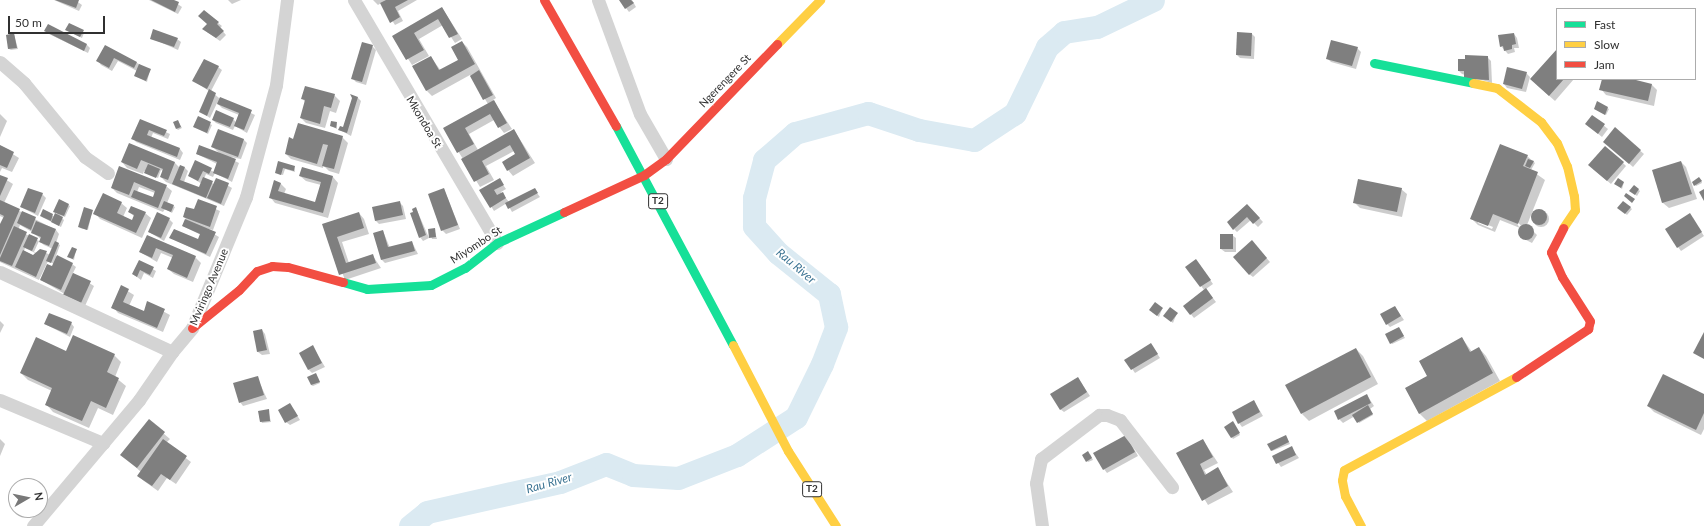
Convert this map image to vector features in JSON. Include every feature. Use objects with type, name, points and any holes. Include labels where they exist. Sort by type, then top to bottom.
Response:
[{"type":"main road","name":"T2","points":[[544,0],[644,174],[788,451],[836,526]]},
{"type":"main road","name":"Ngerengere St","points":[[644,174],[666,159],[820,0]]},
{"type":"main road","points":[[1361,526],[1345,496],[1342,480],[1344,470],[1535,366],[1588,329],[1590,321],[1562,277],[1551,252],[1555,241],[1575,210],[1574,196],[1567,166],[1557,143],[1541,122],[1497,88],[1374,63]]},
{"type":"main road","name":"Miyombo St","points":[[192,328],[239,290],[257,271],[272,266],[288,266],[366,289],[395,289],[431,285],[465,268],[497,243],[644,174]]},
{"type":"street","name":"Mviringo Avenue","points":[[33,526],[139,400],[172,352],[192,328],[246,197],[276,85],[287,0]]},
{"type":"street","name":"Mkondoa St","points":[[354,0],[497,243]]},
{"type":"street","points":[[598,0],[640,114],[666,159]]},
{"type":"street","points":[[0,62],[24,83],[85,157],[108,173]]},
{"type":"street","points":[[0,272],[172,352]]},
{"type":"street","points":[[0,400],[103,443]]},
{"type":"street","points":[[1042,526],[1036,484],[1041,459],[1099,415],[1107,415],[1120,420],[1172,486]]},
{"type":"building","points":[[55,0],[79,0],[76,8]]},
{"type":"building","points":[[151,0],[174,0],[179,2],[175,12]]},
{"type":"building","points":[[386,0],[408,0],[395,7],[400,17],[390,23],[380,3]]},
{"type":"building","points":[[619,0],[631,0],[634,3],[625,9]]},
{"type":"building","points":[[442,7],[458,34],[449,38],[438,19],[414,33],[424,50],[406,60],[392,36]]},
{"type":"building","points":[[204,10],[219,22],[217,24],[224,31],[216,38],[202,29],[207,24],[198,16]]},
{"type":"building","points":[[69,23],[84,30],[80,37],[65,30]]},
{"type":"building","points":[[48,24],[87,44],[84,51],[44,31]]},
{"type":"building","points":[[153,29],[178,38],[174,47],[150,39]]},
{"type":"building","points":[[1237,32],[1252,33],[1251,56],[1236,55]]},
{"type":"building","points":[[14,33],[17,48],[8,49],[6,35]]},
{"type":"building","points":[[1514,33],[1516,44],[1512,45],[1512,49],[1504,51],[1503,46],[1500,47],[1498,35]]},
{"type":"building","points":[[1331,40],[1358,47],[1352,66],[1326,59]]},
{"type":"building","points":[[462,41],[475,64],[426,91],[412,66],[431,56],[439,70],[458,60],[451,47]]},
{"type":"building","points":[[362,42],[373,45],[362,82],[351,79]]},
{"type":"building","points":[[105,45],[137,62],[134,68],[114,58],[109,68],[96,61]]},
{"type":"building","points":[[1556,50],[1556,80],[1563,80],[1549,96],[1530,79]]},
{"type":"building","points":[[1465,55],[1488,56],[1489,80],[1464,79],[1464,71],[1458,71],[1458,59],[1465,59]]},
{"type":"building","points":[[204,59],[219,66],[207,89],[192,81]]},
{"type":"building","points":[[139,64],[151,69],[146,81],[134,76]]},
{"type":"building","points":[[1507,67],[1527,72],[1522,89],[1503,84]]},
{"type":"building","points":[[479,70],[493,95],[483,100],[470,76]]},
{"type":"building","points":[[1602,80],[1636,80],[1652,84],[1648,101],[1599,90]]},
{"type":"building","points":[[305,86],[335,94],[331,108],[324,106],[320,124],[300,118],[305,100],[301,99]]},
{"type":"building","points":[[209,89],[216,93],[207,116],[199,112]]},
{"type":"building","points":[[350,94],[358,97],[347,133],[338,130],[340,126],[343,127],[352,98]]},
{"type":"building","points":[[220,97],[252,110],[244,130],[234,126],[239,113],[217,104]]},
{"type":"building","points":[[494,100],[507,123],[498,128],[490,114],[465,128],[474,144],[457,153],[443,128]]},
{"type":"building","points":[[1597,101],[1608,107],[1605,115],[1594,109]]},
{"type":"building","points":[[216,110],[234,118],[230,127],[212,120]]},
{"type":"building","points":[[1592,115],[1605,124],[1598,134],[1585,124]]},
{"type":"building","points":[[198,116],[211,122],[207,133],[193,127]]},
{"type":"building","points":[[140,119],[167,130],[164,136],[149,130],[147,135],[180,148],[177,157],[131,139]]},
{"type":"building","points":[[178,120],[181,127],[176,129],[173,122]]},
{"type":"building","points":[[331,121],[337,122],[336,128],[330,126]]},
{"type":"building","points":[[298,123],[343,136],[334,169],[322,166],[328,145],[323,144],[317,164],[285,154],[289,137],[293,139]]},
{"type":"building","points":[[1615,127],[1641,150],[1629,164],[1603,142]]},
{"type":"building","points":[[218,129],[244,139],[238,157],[211,147]]},
{"type":"building","points":[[514,129],[530,158],[507,171],[502,162],[515,154],[510,145],[482,161],[489,174],[474,182],[461,159]]},
{"type":"building","points":[[129,143],[175,162],[168,180],[160,177],[163,169],[141,160],[137,169],[121,162]]},
{"type":"building","points":[[1500,144],[1528,155],[1523,166],[1538,172],[1518,224],[1493,214],[1488,226],[1470,219]]},
{"type":"building","points":[[0,145],[14,152],[7,168],[0,165]]},
{"type":"building","points":[[199,145],[236,159],[228,179],[213,173],[217,162],[196,154]]},
{"type":"building","points":[[1605,146],[1624,162],[1607,181],[1588,165]]},
{"type":"building","points":[[1528,159],[1534,161],[1530,168],[1525,166]]},
{"type":"building","points":[[195,160],[212,168],[209,174],[203,171],[198,181],[188,176]]},
{"type":"building","points":[[278,161],[295,166],[294,171],[283,168],[281,175],[275,173]]},
{"type":"building","points":[[1681,161],[1692,194],[1662,203],[1652,170]]},
{"type":"building","points":[[148,164],[160,169],[156,178],[144,173]]},
{"type":"building","points":[[180,165],[185,167],[180,180],[199,187],[203,177],[213,181],[206,198],[172,184]]},
{"type":"building","points":[[119,166],[167,185],[158,208],[131,197],[134,190],[153,197],[155,191],[134,182],[129,195],[111,188]]},
{"type":"building","points":[[302,167],[333,176],[323,213],[269,198],[274,180],[281,183],[278,191],[315,202],[321,182],[299,176]]},
{"type":"building","points":[[0,175],[8,178],[0,196]]},
{"type":"building","points":[[1699,177],[1702,181],[1694,186],[1692,182]]},
{"type":"building","points":[[216,178],[229,183],[221,204],[207,198]]},
{"type":"building","points":[[500,178],[504,185],[494,190],[497,195],[503,192],[506,198],[490,208],[479,190]]},
{"type":"building","points":[[1618,178],[1624,182],[1621,188],[1614,184]]},
{"type":"building","points":[[1358,179],[1402,188],[1397,212],[1353,203]]},
{"type":"building","points":[[1634,185],[1639,189],[1635,195],[1629,191]]},
{"type":"building","points":[[28,188],[43,193],[35,213],[20,207]]},
{"type":"building","points":[[444,188],[458,225],[441,231],[428,194]]},
{"type":"building","points":[[535,188],[538,193],[508,209],[505,203]]},
{"type":"building","points":[[1704,189],[1704,201],[1699,192]]},
{"type":"building","points":[[103,193],[122,202],[117,213],[132,220],[134,215],[128,212],[131,206],[146,212],[136,233],[93,214]]},
{"type":"building","points":[[1626,193],[1635,199],[1632,203],[1624,196]]},
{"type":"building","points":[[59,199],[69,204],[64,216],[53,212]]},
{"type":"building","points":[[198,199],[217,206],[210,227],[183,217],[186,207],[194,209]]},
{"type":"building","points":[[0,200],[20,209],[0,255],[0,224],[4,216],[0,214]]},
{"type":"building","points":[[164,201],[174,205],[171,212],[161,208]]},
{"type":"building","points":[[400,201],[403,215],[375,221],[372,207]]},
{"type":"building","points":[[1623,201],[1631,207],[1625,214],[1617,208]]},
{"type":"building","points":[[1247,204],[1260,218],[1253,224],[1247,217],[1233,230],[1227,222]]},
{"type":"building","points":[[84,207],[93,210],[87,230],[78,227]]},
{"type":"building","points":[[416,207],[426,235],[419,238],[410,213],[413,212],[412,209]]},
{"type":"building","points":[[43,209],[53,214],[51,221],[40,216]]},
{"type":"building","points":[[1536,209],[1542,209],[1547,214],[1545,223],[1542,225],[1536,225],[1531,220],[1531,214]]},
{"type":"building","points":[[22,211],[36,217],[31,230],[17,223]]},
{"type":"building","points":[[157,212],[170,218],[161,238],[148,232]]},
{"type":"building","points":[[359,212],[364,228],[337,237],[346,263],[373,254],[376,263],[339,275],[322,224]]},
{"type":"building","points":[[55,213],[63,217],[59,226],[51,222]]},
{"type":"building","points":[[1690,213],[1702,232],[1677,248],[1665,229]]},
{"type":"building","points":[[185,219],[216,232],[206,254],[169,238],[174,229],[198,239],[200,234],[182,226]]},
{"type":"building","points":[[36,221],[56,229],[49,246],[39,242],[41,237],[31,233]]},
{"type":"building","points":[[1523,224],[1529,224],[1534,229],[1532,238],[1529,240],[1523,240],[1518,235],[1518,229]]},
{"type":"building","points":[[14,226],[27,232],[12,266],[0,261],[0,258]]},
{"type":"building","points":[[435,228],[436,237],[429,238],[428,229]]},
{"type":"building","points":[[383,230],[388,247],[412,241],[415,251],[381,260],[373,233]]},
{"type":"building","points":[[29,234],[38,238],[32,251],[23,247]]},
{"type":"building","points":[[1220,234],[1233,234],[1233,249],[1220,249]]},
{"type":"building","points":[[147,235],[196,256],[187,278],[167,269],[173,255],[156,248],[152,258],[139,252]]},
{"type":"building","points":[[1252,240],[1267,258],[1249,275],[1233,257]]},
{"type":"building","points":[[55,241],[59,243],[51,263],[46,261]]},
{"type":"building","points":[[72,247],[77,249],[73,259],[67,257]]},
{"type":"building","points":[[40,249],[47,251],[36,277],[15,267],[23,250],[33,255]]},
{"type":"building","points":[[57,255],[73,263],[61,290],[40,280],[47,264],[52,266]]},
{"type":"building","points":[[1196,259],[1211,280],[1200,287],[1185,267]]},
{"type":"building","points":[[139,260],[154,267],[150,275],[140,270],[137,277],[132,274]]},
{"type":"building","points":[[73,273],[91,281],[81,303],[63,295]]},
{"type":"building","points":[[121,285],[129,289],[123,302],[144,311],[147,301],[165,309],[157,328],[111,308]]},
{"type":"building","points":[[1206,288],[1213,298],[1190,315],[1183,306]]},
{"type":"building","points":[[1155,302],[1163,308],[1157,316],[1149,310]]},
{"type":"building","points":[[1395,306],[1401,316],[1386,325],[1380,314]]},
{"type":"building","points":[[1170,307],[1178,313],[1171,322],[1163,316]]},
{"type":"building","points":[[49,313],[72,322],[67,334],[44,324]]},
{"type":"building","points":[[1399,327],[1404,336],[1390,344],[1385,334]]},
{"type":"building","points":[[262,329],[267,350],[257,352],[253,331]]},
{"type":"building","points":[[1704,332],[1704,359],[1693,353]]},
{"type":"building","points":[[73,335],[115,354],[107,372],[119,378],[106,408],[91,401],[82,421],[45,405],[52,388],[20,373],[36,337],[66,351]]},
{"type":"building","points":[[1462,337],[1470,352],[1479,347],[1493,373],[1419,414],[1405,388],[1427,376],[1419,361]]},
{"type":"building","points":[[1151,343],[1158,354],[1131,370],[1124,360]]},
{"type":"building","points":[[313,345],[322,363],[308,370],[299,353]]},
{"type":"building","points":[[1356,348],[1371,377],[1301,414],[1285,385]]},
{"type":"building","points":[[316,373],[320,382],[311,385],[307,377]]},
{"type":"building","points":[[1663,374],[1704,394],[1704,413],[1696,430],[1647,406]]},
{"type":"building","points":[[258,376],[264,395],[239,403],[233,383]]},
{"type":"building","points":[[1078,377],[1087,392],[1060,410],[1050,394]]},
{"type":"building","points":[[1367,394],[1371,403],[1338,420],[1334,411]]},
{"type":"building","points":[[1254,400],[1260,412],[1238,424],[1232,412]]},
{"type":"building","points":[[290,403],[298,416],[285,423],[278,410]]},
{"type":"building","points":[[1368,405],[1373,414],[1357,423],[1352,415]]},
{"type":"building","points":[[269,409],[270,421],[260,422],[258,411]]},
{"type":"building","points":[[149,419],[165,432],[137,468],[120,455]]},
{"type":"building","points":[[1233,421],[1240,433],[1231,438],[1224,427]]},
{"type":"building","points":[[1126,435],[1135,452],[1103,470],[1093,453]]},
{"type":"building","points":[[1286,435],[1289,442],[1271,451],[1267,444]]},
{"type":"building","points":[[163,439],[187,456],[170,480],[161,474],[152,486],[137,476]]},
{"type":"building","points":[[1203,439],[1213,457],[1200,464],[1205,475],[1218,467],[1228,486],[1202,501],[1176,453]]},
{"type":"building","points":[[1292,446],[1296,455],[1276,464],[1272,456]]},
{"type":"building","points":[[1088,451],[1092,458],[1086,462],[1082,455]]},
{"type":"waterway","name":"Rau River","points":[[410,526],[427,512],[560,482],[606,464],[633,475],[678,478],[737,455],[796,417],[822,364],[836,327],[829,294],[778,253],[754,226],[754,198],[764,160],[795,133],[868,113],[919,130],[974,140],[1015,113],[1047,47],[1064,32],[1097,27],[1153,0]]},
{"type":"traffic: fast","points":[[1374,63],[1473,83]]},
{"type":"traffic: fast","points":[[616,126],[733,345]]},
{"type":"traffic: fast","points":[[343,282],[367,289],[431,285],[465,268],[497,243],[564,212]]},
{"type":"traffic: slow","points":[[777,44],[820,0]]},
{"type":"traffic: slow","points":[[1473,83],[1497,88],[1541,122],[1557,143],[1567,166],[1574,196],[1575,210],[1563,228]]},
{"type":"traffic: slow","points":[[733,345],[788,451],[836,526]]},
{"type":"traffic: slow","points":[[1361,526],[1345,496],[1342,480],[1344,470],[1516,377]]},
{"type":"traffic: jam","points":[[544,0],[616,126]]},
{"type":"traffic: jam","points":[[564,212],[644,175],[666,159],[777,44]]},
{"type":"traffic: jam","points":[[1516,377],[1588,329],[1590,321],[1562,277],[1551,252],[1563,228]]},
{"type":"traffic: jam","points":[[192,328],[239,290],[257,271],[272,266],[288,267],[343,282]]}]
